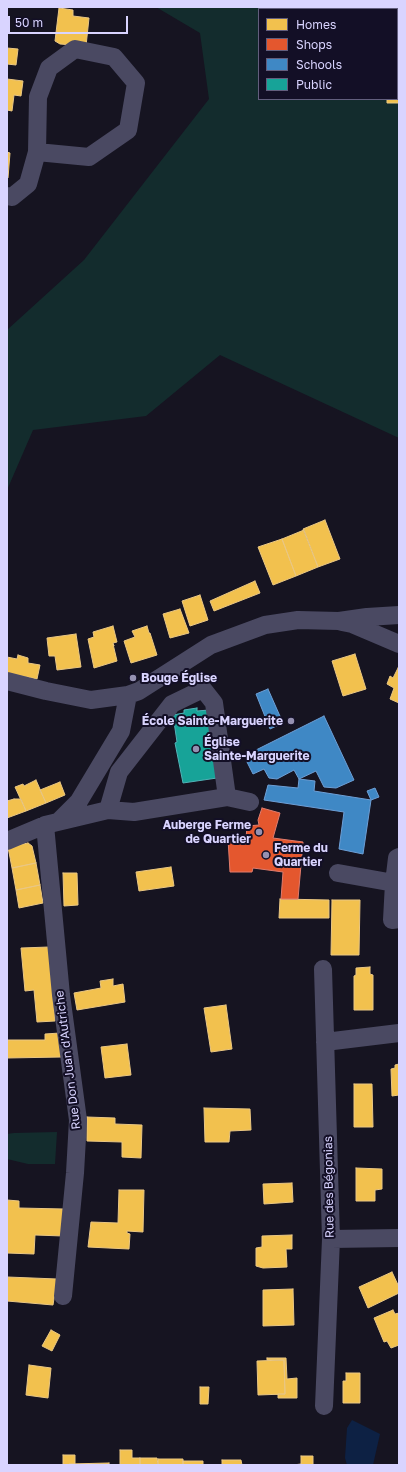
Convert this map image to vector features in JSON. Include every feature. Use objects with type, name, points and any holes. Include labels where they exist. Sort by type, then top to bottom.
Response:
[{"type":"street","points":[[7,196],[12,197],[28,184],[37,152],[38,97],[49,68],[75,48],[114,57],[136,83],[128,130],[89,157],[37,152]]},
{"type":"street","points":[[7,681],[46,692],[91,700],[128,695],[139,691],[211,645],[265,625],[298,620],[340,621],[367,617],[399,615]]},
{"type":"street","points":[[340,621],[352,624],[399,644]]},
{"type":"street","points":[[108,810],[118,772],[172,704],[203,689],[214,702],[227,798]]},
{"type":"street","points":[[53,822],[79,801],[121,731],[128,695]]},
{"type":"street","points":[[7,841],[53,822],[108,810],[134,812],[227,798],[250,802]]},
{"type":"street","name":"Rue Don Juan d'Autriche","points":[[53,822],[61,995],[78,1120],[75,1173],[63,1296]]},
{"type":"street","points":[[399,857],[397,858],[394,883],[392,920],[399,919]]},
{"type":"street","points":[[338,873],[394,883]]},
{"type":"street","name":"Rue des Bégonias","points":[[323,969],[331,1239],[324,1406]]},
{"type":"street","points":[[325,1042],[399,1033]]},
{"type":"street","points":[[331,1239],[399,1238]]},
{"type":"green space","points":[[156,7],[385,7],[258,8],[258,100],[387,100],[387,103],[399,103],[399,438],[220,355],[146,416],[33,430],[7,490],[7,330],[84,260],[209,99],[200,33]]},
{"type":"green space","points":[[57,1132],[55,1164],[28,1164],[7,1159],[7,1134]]},
{"type":"water","points":[[352,1420],[380,1434],[373,1465],[347,1465],[345,1458],[347,1428]]},
{"type":"building: Homes","points":[[59,8],[73,10],[73,16],[89,18],[86,46],[60,44],[55,41]]},
{"type":"building: Homes","points":[[399,40],[399,103],[387,103],[387,100],[398,100]]},
{"type":"building: Homes","points":[[7,48],[18,49],[16,65],[7,64]]},
{"type":"building: Homes","points":[[7,79],[23,81],[21,96],[14,95],[12,111],[7,110]]},
{"type":"building: Homes","points":[[7,152],[10,153],[8,178],[7,178]]},
{"type":"building: Homes","points":[[325,520],[340,559],[318,567],[303,529]]},
{"type":"building: Homes","points":[[304,530],[318,567],[296,576],[282,539]]},
{"type":"building: Homes","points":[[282,539],[296,576],[273,585],[258,547]]},
{"type":"building: Homes","points":[[255,581],[260,593],[214,611],[210,601]]},
{"type":"building: Homes","points":[[200,595],[208,620],[190,626],[182,601]]},
{"type":"building: Homes","points":[[180,609],[189,633],[170,638],[163,614]]},
{"type":"building: Homes","points":[[113,626],[117,642],[113,643],[114,646],[113,644],[117,661],[94,668],[88,639],[94,637],[93,632]]},
{"type":"building: Homes","points":[[147,626],[157,655],[131,663],[124,641],[135,637],[132,631]]},
{"type":"building: Homes","points":[[76,634],[81,667],[57,670],[55,656],[49,656],[47,638]]},
{"type":"building: Homes","points":[[355,654],[366,689],[343,696],[332,661]]},
{"type":"building: Homes","points":[[18,655],[28,658],[28,663],[40,665],[37,679],[7,673],[7,657],[17,659]]},
{"type":"building: Homes","points":[[398,668],[399,703],[390,699],[394,688],[387,684],[390,676],[393,678]]},
{"type":"building: Homes","points":[[36,780],[46,803],[26,811],[15,787],[23,784],[24,786]]},
{"type":"building: Homes","points":[[60,782],[65,795],[46,803],[40,790]]},
{"type":"building: Homes","points":[[21,799],[26,811],[7,818],[7,801]]},
{"type":"building: Homes","points":[[28,843],[32,846],[36,863],[12,868],[8,847]]},
{"type":"building: Homes","points":[[36,863],[40,885],[16,890],[12,868]]},
{"type":"building: Homes","points":[[171,867],[174,886],[139,891],[136,872]]},
{"type":"building: Homes","points":[[63,873],[77,873],[78,905],[64,906]]},
{"type":"building: Homes","points":[[40,885],[43,903],[19,908],[16,890]]},
{"type":"building: Homes","points":[[280,899],[329,900],[329,918],[279,918]]},
{"type":"building: Homes","points":[[332,900],[360,900],[359,955],[331,955]]},
{"type":"building: Homes","points":[[49,947],[55,1021],[37,1022],[34,990],[25,991],[21,948]]},
{"type":"building: Homes","points":[[370,967],[370,974],[373,975],[373,1010],[354,1010],[354,976],[356,975],[356,968]]},
{"type":"building: Homes","points":[[113,979],[113,986],[123,984],[125,1002],[77,1010],[74,993],[101,988],[100,981]]},
{"type":"building: Homes","points":[[226,1005],[232,1049],[211,1052],[204,1008]]},
{"type":"building: Homes","points":[[60,1033],[62,1057],[7,1058],[7,1040],[45,1040],[45,1034]]},
{"type":"building: Homes","points":[[127,1044],[131,1075],[105,1078],[101,1047]]},
{"type":"building: Homes","points":[[399,1064],[399,1095],[392,1096],[391,1069],[395,1068],[395,1065]]},
{"type":"building: Homes","points":[[354,1084],[372,1084],[373,1127],[354,1127]]},
{"type":"building: Homes","points":[[204,1108],[250,1109],[251,1130],[230,1131],[229,1142],[205,1142]]},
{"type":"building: Homes","points":[[87,1117],[115,1118],[115,1124],[142,1125],[141,1158],[122,1157],[122,1142],[87,1141]]},
{"type":"building: Homes","points":[[356,1168],[382,1169],[382,1189],[375,1190],[375,1201],[356,1201]]},
{"type":"building: Homes","points":[[292,1183],[293,1202],[264,1204],[263,1184]]},
{"type":"building: Homes","points":[[119,1190],[144,1190],[143,1232],[127,1231],[127,1233],[130,1234],[129,1249],[88,1247],[91,1222],[118,1223]]},
{"type":"building: Homes","points":[[7,1200],[19,1201],[19,1208],[64,1209],[63,1236],[35,1235],[34,1254],[7,1253]]},
{"type":"building: Homes","points":[[292,1235],[292,1249],[286,1249],[287,1267],[263,1268],[256,1266],[256,1248],[262,1247],[262,1236]]},
{"type":"building: Homes","points":[[392,1272],[399,1287],[399,1293],[368,1308],[359,1287]]},
{"type":"building: Homes","points":[[7,1277],[57,1279],[53,1305],[7,1301]]},
{"type":"building: Homes","points":[[293,1289],[294,1325],[263,1326],[263,1290]]},
{"type":"building: Homes","points":[[393,1310],[395,1314],[399,1313],[399,1345],[391,1348],[387,1341],[384,1342],[374,1318]]},
{"type":"building: Homes","points":[[51,1330],[60,1335],[52,1351],[42,1346]]},
{"type":"building: Homes","points":[[267,1358],[286,1358],[287,1379],[297,1378],[297,1398],[278,1398],[278,1394],[285,1394],[284,1360],[267,1360]]},
{"type":"building: Homes","points":[[284,1360],[285,1394],[258,1395],[257,1361]]},
{"type":"building: Homes","points":[[29,1365],[51,1368],[48,1398],[26,1395]]},
{"type":"building: Homes","points":[[346,1373],[360,1373],[360,1403],[343,1403],[343,1381],[346,1381]]},
{"type":"building: Homes","points":[[200,1387],[209,1387],[208,1404],[200,1404]]},
{"type":"building: Homes","points":[[120,1450],[132,1450],[132,1458],[140,1458],[140,1465],[120,1465]]},
{"type":"building: Homes","points":[[63,1455],[75,1455],[75,1464],[63,1465]]},
{"type":"building: Homes","points":[[301,1456],[313,1456],[313,1465],[293,1465],[301,1464]]},
{"type":"building: Homes","points":[[140,1458],[157,1458],[158,1465],[140,1465]]},
{"type":"building: Homes","points":[[158,1459],[183,1459],[183,1465],[158,1465]]},
{"type":"building: Homes","points":[[222,1460],[241,1460],[242,1465],[222,1465]]},
{"type":"building: Homes","points":[[183,1461],[203,1461],[203,1465],[183,1465]]},
{"type":"building: Homes","points":[[109,1463],[109,1465],[69,1465],[69,1464]]},
{"type":"building: Shops","name":"Ferme du Quartier","points":[[262,808],[280,813],[273,838],[303,842],[298,899],[281,899],[283,872],[253,868],[252,872],[230,872],[228,839],[246,839],[247,826],[259,825],[258,820]]},
{"type":"building: Schools","points":[[268,689],[283,723],[270,729],[256,694]]},
{"type":"building: Schools","points":[[324,716],[354,780],[336,788],[324,787],[316,771],[299,779],[294,770],[277,779],[269,778],[264,769],[253,774],[244,756]]},
{"type":"building: Schools","points":[[299,779],[315,781],[314,791],[371,800],[363,854],[339,849],[344,812],[264,800],[268,785],[298,788]]},
{"type":"building: Schools","points":[[375,788],[379,797],[371,800],[367,791]]},
{"type":"building: Public","name":"Église Sainte-Marguerite","points":[[197,708],[197,711],[209,710],[217,778],[183,783],[175,743],[177,742],[173,715],[184,713],[184,710]]},
{"type":"place","name":"Bouge Église","points":[[133,678]]},
{"type":"place","name":"École Sainte-Marguerite","points":[[291,721]]},
{"type":"place","name":"Église Sainte-Marguerite","points":[[196,749]]},
{"type":"place","name":"Auberge Ferme de Quartier","points":[[259,832]]},
{"type":"place","name":"Ferme du Quartier","points":[[266,855]]}]
